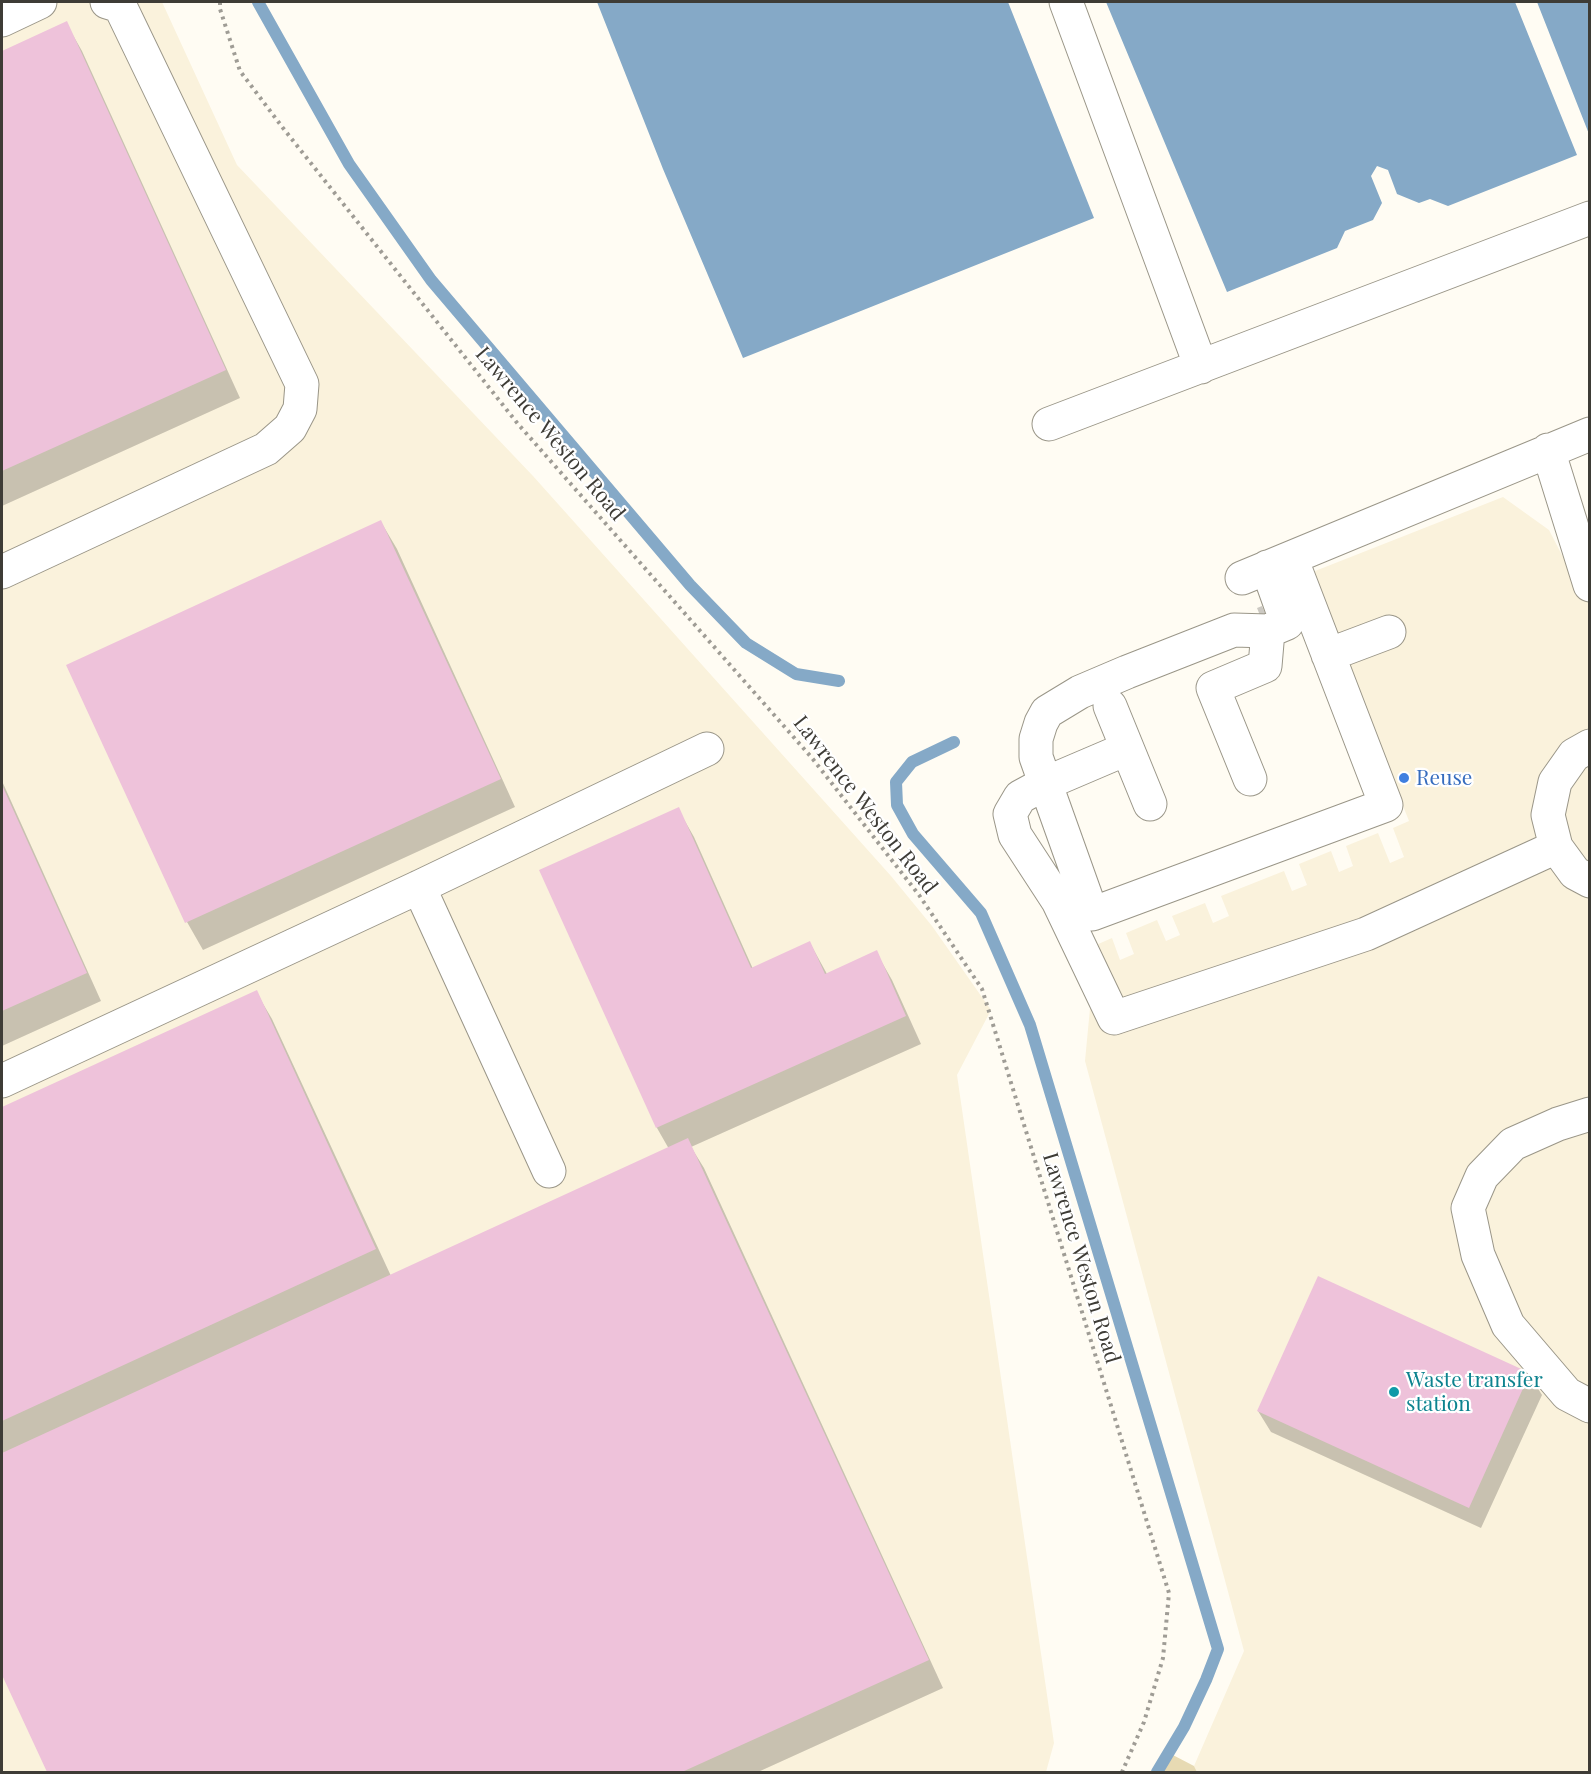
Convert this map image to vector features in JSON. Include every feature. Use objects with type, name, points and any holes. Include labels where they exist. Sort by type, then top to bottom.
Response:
[{"type":"street","points":[[2,20],[40,2]]},
{"type":"street","points":[[2,572],[266,449],[290,428],[300,408],[302,384],[120,6],[107,2]]},
{"type":"street","points":[[1066,2],[1201,367]]},
{"type":"street","points":[[1049,424],[1590,218]]},
{"type":"street","points":[[1266,568],[1590,434]]},
{"type":"street","points":[[1548,450],[1590,585]]},
{"type":"street","points":[[1266,568],[1328,655],[1386,805],[1092,914],[1036,757],[1036,739],[1041,723],[1047,712],[1080,692],[1234,630],[1268,631],[1287,623],[1266,568]]},
{"type":"street","points":[[1250,778],[1213,688],[1265,666],[1268,631]]},
{"type":"street","points":[[1328,655],[1389,632]]},
{"type":"street","points":[[1110,706],[1150,804]]},
{"type":"street","points":[[1590,746],[1574,755],[1555,782],[1548,815],[1556,847],[1575,873],[1590,881]]},
{"type":"street","points":[[2,1081],[419,887],[707,749]]},
{"type":"street","points":[[1126,749],[1044,784],[1020,797],[1010,814],[1015,835],[1058,901],[1114,1018],[1366,934],[1556,847]]},
{"type":"street","points":[[419,887],[549,1171]]},
{"type":"street","points":[[1590,1114],[1558,1124],[1513,1144],[1482,1176],[1468,1208],[1478,1255],[1508,1325],[1567,1394],[1590,1406]]},
{"type":"path","name":"Lawrence Weston Road","points":[[220,2],[220,9],[240,71],[283,128],[518,424],[812,758],[919,895],[982,989],[1168,1593],[1163,1658],[1144,1722],[1122,1773]]},
{"type":"shaded area","points":[[2,2],[162,2],[237,165],[533,476],[891,876],[932,926],[991,1010],[957,1075],[1054,1743],[1046,1772],[2,1772]]},
{"type":"shaded area","points":[[1503,497],[1549,530],[1564,559],[1589,552],[1589,1772],[1197,1772],[1194,1766],[1244,1651],[1085,1061],[1096,945],[1112,938],[1120,960],[1134,954],[1126,933],[1157,920],[1166,941],[1180,935],[1172,916],[1205,903],[1213,923],[1229,916],[1221,896],[1284,871],[1292,891],[1307,885],[1299,864],[1331,851],[1339,872],[1353,866],[1346,846],[1378,833],[1390,863],[1404,857],[1393,828],[1409,821],[1310,573]]},
{"type":"shaded area","points":[[1169,1753],[1194,1766],[1197,1772],[1157,1772]]},
{"type":"water","points":[[597,2],[1008,2],[1094,218],[743,358],[663,169]]},
{"type":"water","points":[[1106,2],[1515,2],[1577,155],[1448,206],[1430,199],[1419,203],[1397,194],[1388,170],[1377,166],[1371,176],[1382,203],[1373,220],[1345,231],[1337,248],[1227,292]]},
{"type":"water","points":[[1537,2],[1589,2],[1589,134]]},
{"type":"building","points":[[67,21],[226,370],[2,471],[2,51]]},
{"type":"building","points":[[381,520],[501,779],[185,923],[66,665]]},
{"type":"building","points":[[2,785],[87,973],[2,1011]]},
{"type":"building","points":[[679,807],[751,968],[810,941],[825,974],[877,950],[906,1016],[656,1128],[539,870]]},
{"type":"building","points":[[257,990],[376,1249],[2,1421],[2,1107]]},
{"type":"building","points":[[688,1138],[929,1660],[682,1772],[47,1772],[2,1675],[2,1453]]},
{"type":"building","name":"Waste transfer station","points":[[1318,1276],[1530,1373],[1469,1508],[1257,1411]]},
{"type":"waterway","points":[[258,2],[349,164],[431,280],[690,585],[746,643],[796,674],[839,681]]},
{"type":"waterway","points":[[954,742],[912,762],[896,782],[897,805],[913,834],[981,913],[1030,1025],[1218,1649],[1184,1727],[1157,1772]]},
{"type":"place","name":"Reuse","points":[[1404,778]]},
{"type":"place","name":"Waste transfer station","points":[[1394,1392]]}]
